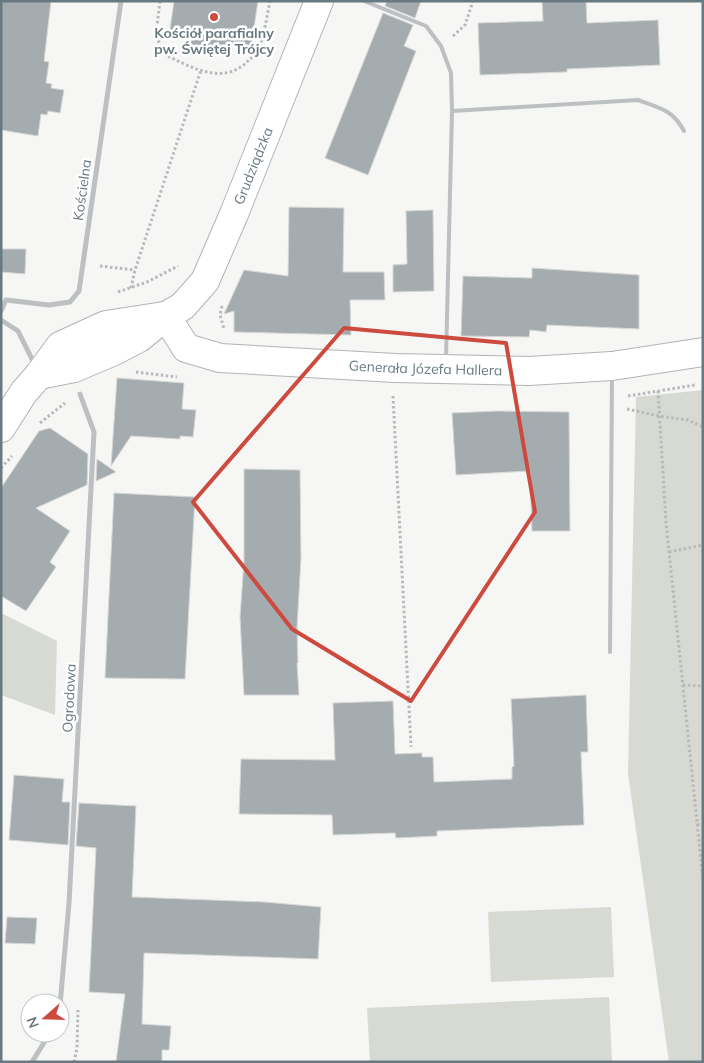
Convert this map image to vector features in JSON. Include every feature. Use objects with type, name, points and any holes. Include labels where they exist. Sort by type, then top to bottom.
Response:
[{"type":"street","name":"Kościelna","points":[[1,312],[6,300],[49,305],[70,302],[79,291],[121,1]]},
{"type":"street","name":"Grudziądzka","points":[[39,375],[74,368],[139,338],[166,316],[183,306],[204,281],[234,214],[319,1]]},
{"type":"street","name":"Generała Józefa Hallera","points":[[166,316],[186,348],[220,358],[528,371],[612,366],[703,352]]},
{"type":"street","points":[[1,320],[18,331],[39,375],[24,392],[1,428]]},
{"type":"street","name":"Ogrodowa","points":[[61,993],[69,903],[94,432],[80,394]]},
{"type":"street","points":[[32,1062],[44,1043]]},
{"type":"lane","points":[[364,1],[426,26],[441,46],[451,73],[452,111],[446,369]]},
{"type":"lane","points":[[452,111],[638,100],[666,110],[678,119],[684,131]]},
{"type":"lane","points":[[610,652],[612,366]]},
{"type":"path","points":[[160,1],[156,34],[163,54],[218,75],[230,72],[245,64],[258,51],[270,1]]},
{"type":"path","points":[[441,46],[465,25],[473,1]]},
{"type":"path","points":[[131,288],[135,270],[201,70]]},
{"type":"path","points":[[83,263],[135,270]]},
{"type":"path","points":[[113,294],[162,275],[180,265]]},
{"type":"path","points":[[224,301],[220,316],[225,331],[230,334]]},
{"type":"path","points":[[658,391],[669,552],[703,880]]},
{"type":"path","points":[[36,426],[48,415],[80,394]]},
{"type":"path","points":[[393,396],[411,747]]},
{"type":"path","points":[[613,399],[624,409],[688,420],[703,428]]},
{"type":"path","points":[[1,468],[13,454]]},
{"type":"path","points":[[669,552],[703,546]]},
{"type":"path","points":[[682,685],[703,686]]},
{"type":"path","points":[[697,825],[703,824]]},
{"type":"highlighted area","points":[[344,328],[506,343],[535,512],[411,701],[292,629],[193,502]]},
{"type":"shaded area","points":[[703,390],[703,1062],[669,1062],[628,774],[636,397]]},
{"type":"shaded area","points":[[1,613],[57,641],[55,715],[1,695]]},
{"type":"shaded area","points":[[611,907],[614,977],[491,982],[488,912]]},
{"type":"shaded area","points":[[609,997],[612,1062],[370,1062],[367,1008]]},
{"type":"building","points":[[1,1],[51,1],[44,61],[49,62],[46,83],[52,84],[51,88],[64,90],[60,113],[48,111],[47,115],[41,114],[38,136],[1,130]]},
{"type":"building","name":"Kościół parafialny pw. Świętej Trójcy","points":[[174,1],[258,1],[251,48],[232,46],[232,51],[186,44],[187,39],[169,36]]},
{"type":"building","points":[[387,1],[421,1],[415,18],[385,6]]},
{"type":"building","points":[[542,1],[586,1],[587,23],[658,20],[660,65],[567,69],[567,72],[480,75],[478,23],[543,21]]},
{"type":"building","points":[[383,13],[413,25],[404,46],[416,51],[368,175],[325,158]]},
{"type":"building","points":[[289,207],[344,208],[343,272],[384,272],[385,300],[350,300],[351,335],[234,332],[234,311],[224,314],[244,270],[288,276]]},
{"type":"building","points":[[433,210],[434,291],[393,292],[393,265],[407,264],[406,211]]},
{"type":"building","points":[[1,249],[26,249],[25,274],[1,272]]},
{"type":"building","points":[[532,268],[639,275],[639,329],[547,325],[546,332],[530,330],[529,337],[461,336],[463,276],[532,278]]},
{"type":"building","points":[[117,378],[184,383],[182,409],[196,410],[193,437],[180,436],[180,439],[131,436],[111,466]]},
{"type":"building","points":[[497,411],[569,412],[570,531],[532,531],[530,471],[456,475],[452,413]]},
{"type":"building","points":[[50,428],[88,454],[87,485],[36,508],[70,531],[50,562],[56,567],[26,611],[1,596],[1,488],[39,431]]},
{"type":"building","points":[[97,459],[116,472],[96,481]]},
{"type":"building","points":[[244,469],[300,470],[301,558],[297,628],[299,695],[244,695],[240,617],[244,561]]},
{"type":"building","points":[[114,493],[195,497],[185,679],[105,678]]},
{"type":"building","points":[[586,695],[588,752],[581,752],[584,825],[437,831],[437,836],[396,838],[395,833],[333,835],[332,815],[239,814],[241,759],[335,760],[333,703],[393,701],[395,754],[422,753],[422,757],[433,757],[434,782],[512,779],[512,767],[514,766],[511,699]]},
{"type":"building","points":[[14,775],[64,779],[62,802],[70,802],[68,845],[9,840]]},
{"type":"building","points":[[79,803],[136,806],[132,897],[264,902],[321,907],[318,959],[144,953],[142,1024],[171,1026],[169,1050],[162,1050],[162,1062],[116,1062],[125,994],[89,992],[96,848],[76,846]]},
{"type":"building","points":[[7,917],[37,918],[35,944],[5,943]]},
{"type":"place","name":"Kościół parafialny pw. Świętej Trójcy","points":[[214,17]]}]
